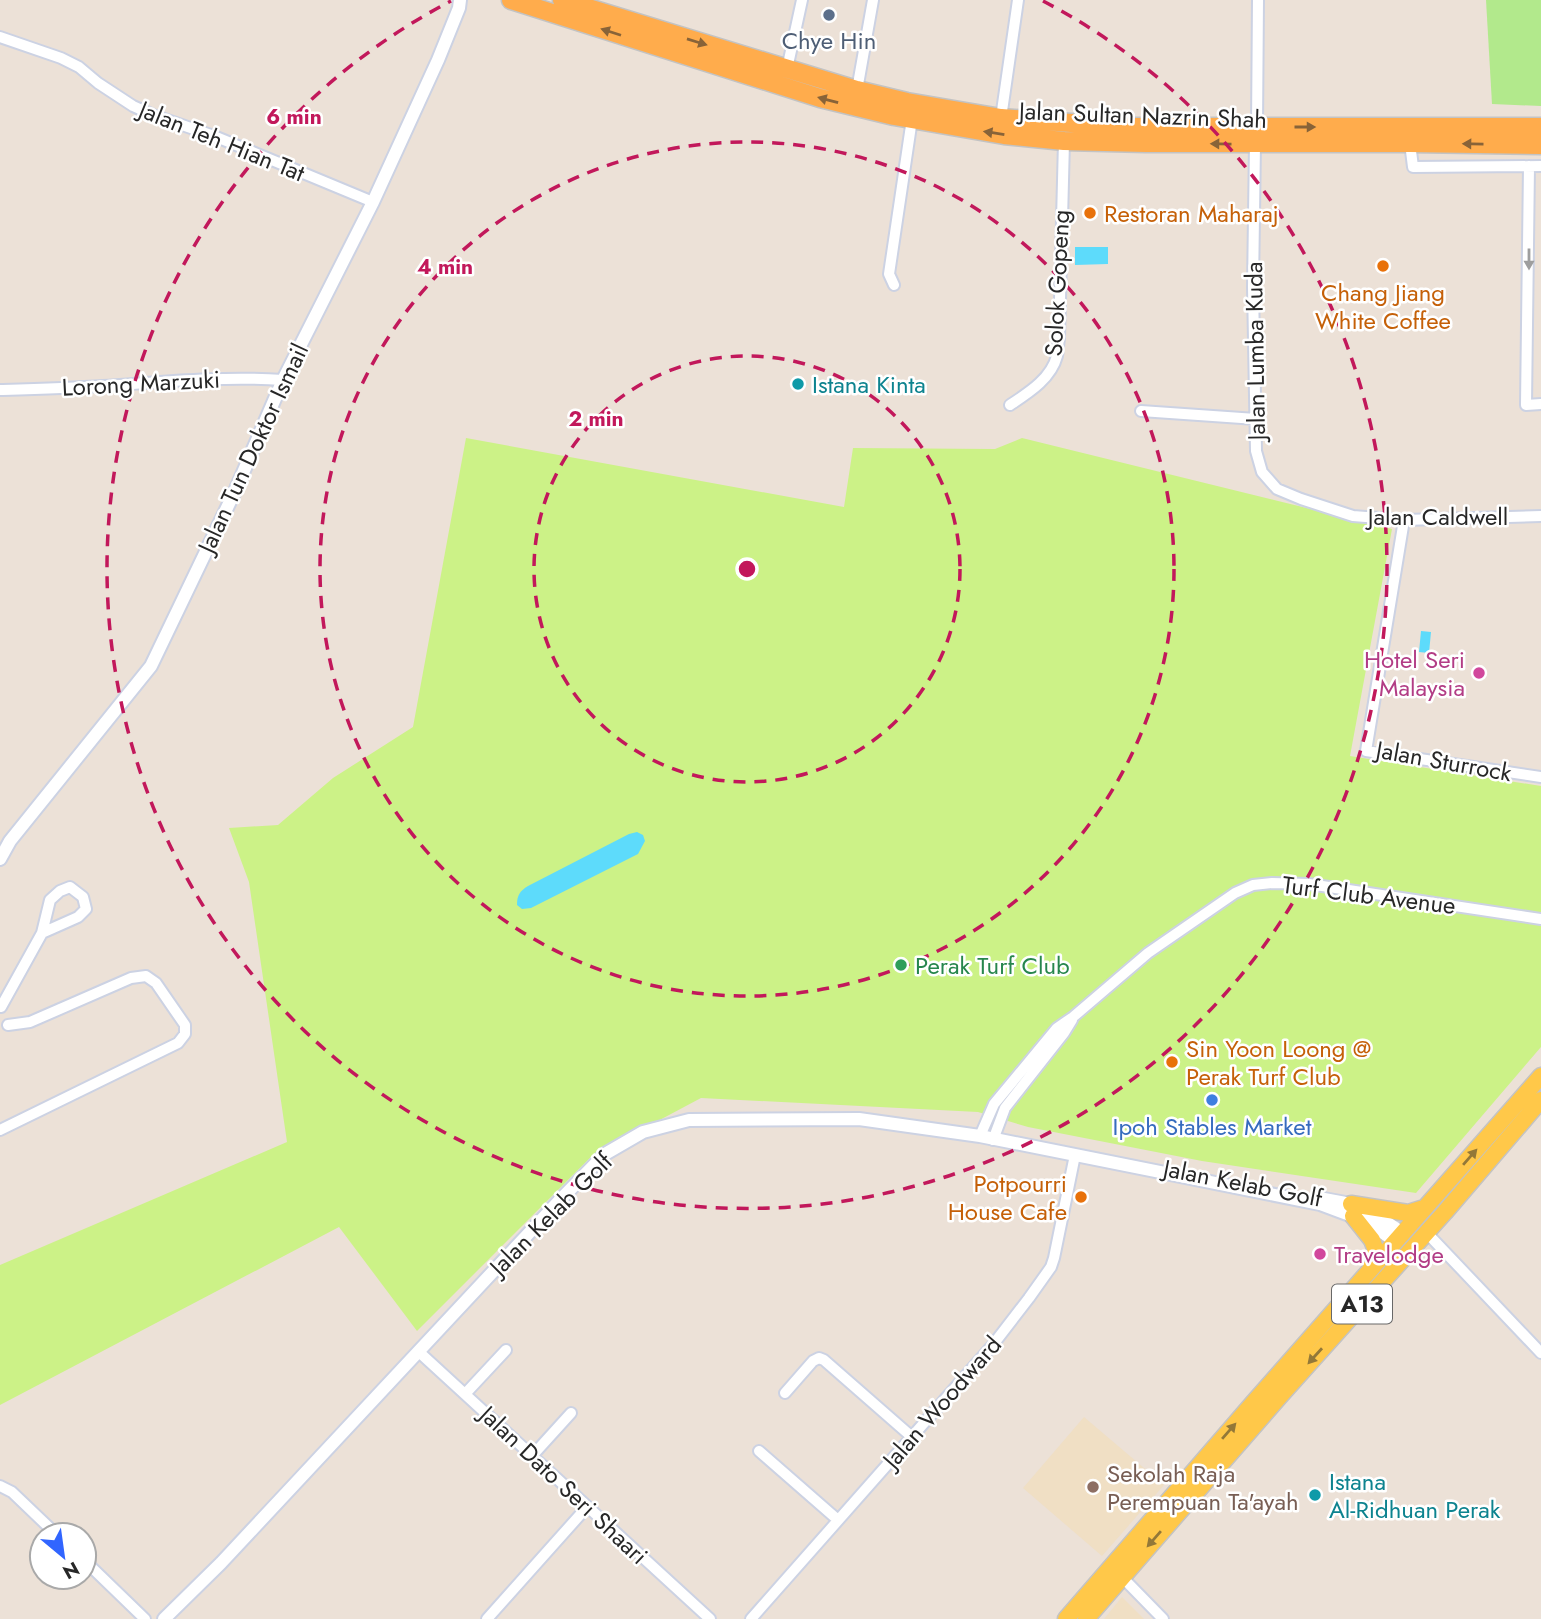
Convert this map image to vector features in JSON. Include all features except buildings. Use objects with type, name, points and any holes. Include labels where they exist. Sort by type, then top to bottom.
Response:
[{"type":"highway","name":"Jalan Sultan Nazrin Shah","points":[[511,0],[850,106],[1004,135],[1064,141],[1541,127]]},
{"type":"highway","name":"Jalan Sultan Nazrin Shah","points":[[562,0],[857,90],[907,102],[1001,118],[1256,136],[1410,143],[1541,145]]},
{"type":"main road","name":"A13","points":[[1066,1619],[1541,1076]]},
{"type":"main road","name":"A13","points":[[1086,1619],[1297,1375],[1541,1100]]},
{"type":"main road","points":[[1372,1293],[1374,1282],[1400,1253],[1401,1239],[1408,1240],[1438,1205],[1466,1187]]},
{"type":"main road","points":[[1352,1210],[1408,1213],[1425,1208]]},
{"type":"main road","points":[[1352,1210],[1372,1240],[1378,1256],[1368,1273]]},
{"type":"street","points":[[787,69],[802,0]]},
{"type":"street","points":[[857,90],[873,0]]},
{"type":"street","points":[[1001,118],[1018,0]]},
{"type":"street","name":"Jalan Lumba Kuda","points":[[1258,0],[1253,287],[1256,451],[1262,472]]},
{"type":"street","name":"Jalan Tun Doktor Ismail","points":[[2,851],[151,666],[236,489],[283,380],[373,202],[462,3]]},
{"type":"street","name":"Jalan Teh Hian Tat","points":[[0,37],[79,67],[133,106],[153,115],[214,136],[373,202]]},
{"type":"street","points":[[894,285],[889,274],[912,119]]},
{"type":"street","name":"Solok Gopeng","points":[[1010,405],[1036,388],[1052,369],[1057,357],[1064,141]]},
{"type":"street","points":[[1410,143],[1413,167],[1535,166],[1528,291],[1527,405],[1541,404]]},
{"type":"street","points":[[1528,291],[1541,290]]},
{"type":"street","name":"Lorong Marzuki","points":[[0,390],[197,379],[283,380]]},
{"type":"street","points":[[1141,411],[1256,419]]},
{"type":"street","name":"Jalan Caldwell","points":[[1262,472],[1277,488],[1353,516],[1404,520],[1541,516]]},
{"type":"street","name":"Jalan Sturrock","points":[[1404,520],[1366,751],[1541,777]]},
{"type":"street","name":"Turf Club Avenue","points":[[980,1136],[994,1104],[1057,1028],[1147,953],[1235,893],[1253,886],[1272,883],[1309,884],[1541,919]]},
{"type":"street","points":[[4,1028],[9,1016],[1,1007],[42,933],[50,900],[70,887],[83,897],[86,909],[78,917],[42,933]]},
{"type":"street","points":[[0,1130],[178,1043],[185,1034],[184,1025],[156,983],[146,976],[131,978],[30,1022],[4,1028]]},
{"type":"street","name":"Turf Club Avenue","points":[[993,1140],[1005,1108],[1064,1033],[1073,1017]]},
{"type":"street","name":"Jalan Kelab Golf","points":[[164,1619],[221,1563],[605,1154],[643,1132],[689,1120],[859,1119],[980,1136],[1352,1210]]},
{"type":"street","name":"Jalan Kelab Golf","points":[[1076,1155],[1082,1153],[1132,1162],[1352,1210]]},
{"type":"street","name":"Jalan Woodward","points":[[751,1619],[997,1340],[1051,1267],[1076,1155]]},
{"type":"street","points":[[1352,1210],[1368,1222],[1401,1239]]},
{"type":"street","points":[[1426,1232],[1541,1353]]},
{"type":"street","points":[[465,1394],[506,1350]]},
{"type":"street","name":"Jalan Dato Seri Shaari","points":[[419,1352],[710,1619]]},
{"type":"street","points":[[785,1393],[813,1361],[819,1358],[912,1437]]},
{"type":"street","points":[[532,1456],[571,1413]]},
{"type":"street","points":[[760,1451],[838,1520]]},
{"type":"street","points":[[0,1486],[12,1492],[42,1521]]},
{"type":"street","points":[[486,1619],[587,1507]]},
{"type":"street","points":[[98,1574],[145,1619]]},
{"type":"street","points":[[1122,1577],[1163,1619]]},
{"type":"shaded area","name":"Sekolah Raja Perempuan Ta'ayah","points":[[1084,1417],[1164,1485],[1102,1556],[1023,1488]]},
{"type":"shaded area","points":[[1122,1597],[1144,1619],[1104,1619]]},
{"type":"green space","points":[[1486,0],[1541,0],[1541,106],[1492,104]]},
{"type":"green space","name":"Perak Turf Club","points":[[466,438],[844,507],[853,448],[995,449],[1022,438],[1392,529],[1350,756],[1541,786],[1541,1047],[1416,1193],[1202,1161],[1028,1127],[978,1112],[701,1098],[592,1156],[417,1331],[339,1227],[0,1405],[0,1265],[287,1142],[249,882],[229,828],[278,825],[333,778],[413,727]]},
{"type":"water","points":[[1075,247],[1108,247],[1108,264],[1075,265]]},
{"type":"water","points":[[1421,631],[1431,632],[1429,653],[1419,652]]},
{"type":"water","points":[[637,832],[643,835],[645,841],[638,854],[531,908],[522,909],[517,905],[520,894],[528,886]]},
{"type":"place","name":"Chye Hin","points":[[829,15]]},
{"type":"place","name":"Restoran Maharaj","points":[[1090,213]]},
{"type":"place","name":"Chang Jiang White Coffee","points":[[1383,266]]},
{"type":"place","name":"Istana Kinta","points":[[798,384]]},
{"type":"place","name":"Hotel Seri Malaysia","points":[[1479,673]]},
{"type":"place","name":"Perak Turf Club","points":[[901,965]]},
{"type":"place","name":"Sin Yoon Loong @ Perak Turf Club","points":[[1172,1062]]},
{"type":"place","name":"Ipoh Stables Market","points":[[1212,1100]]},
{"type":"place","name":"Potpourri House Cafe","points":[[1081,1197]]},
{"type":"place","name":"Travelodge","points":[[1320,1254]]},
{"type":"place","name":"Sekolah Raja Perempuan Ta'ayah","points":[[1093,1487]]},
{"type":"place","name":"Istana Al-Ridhuan Perak","points":[[1315,1495]]}]
